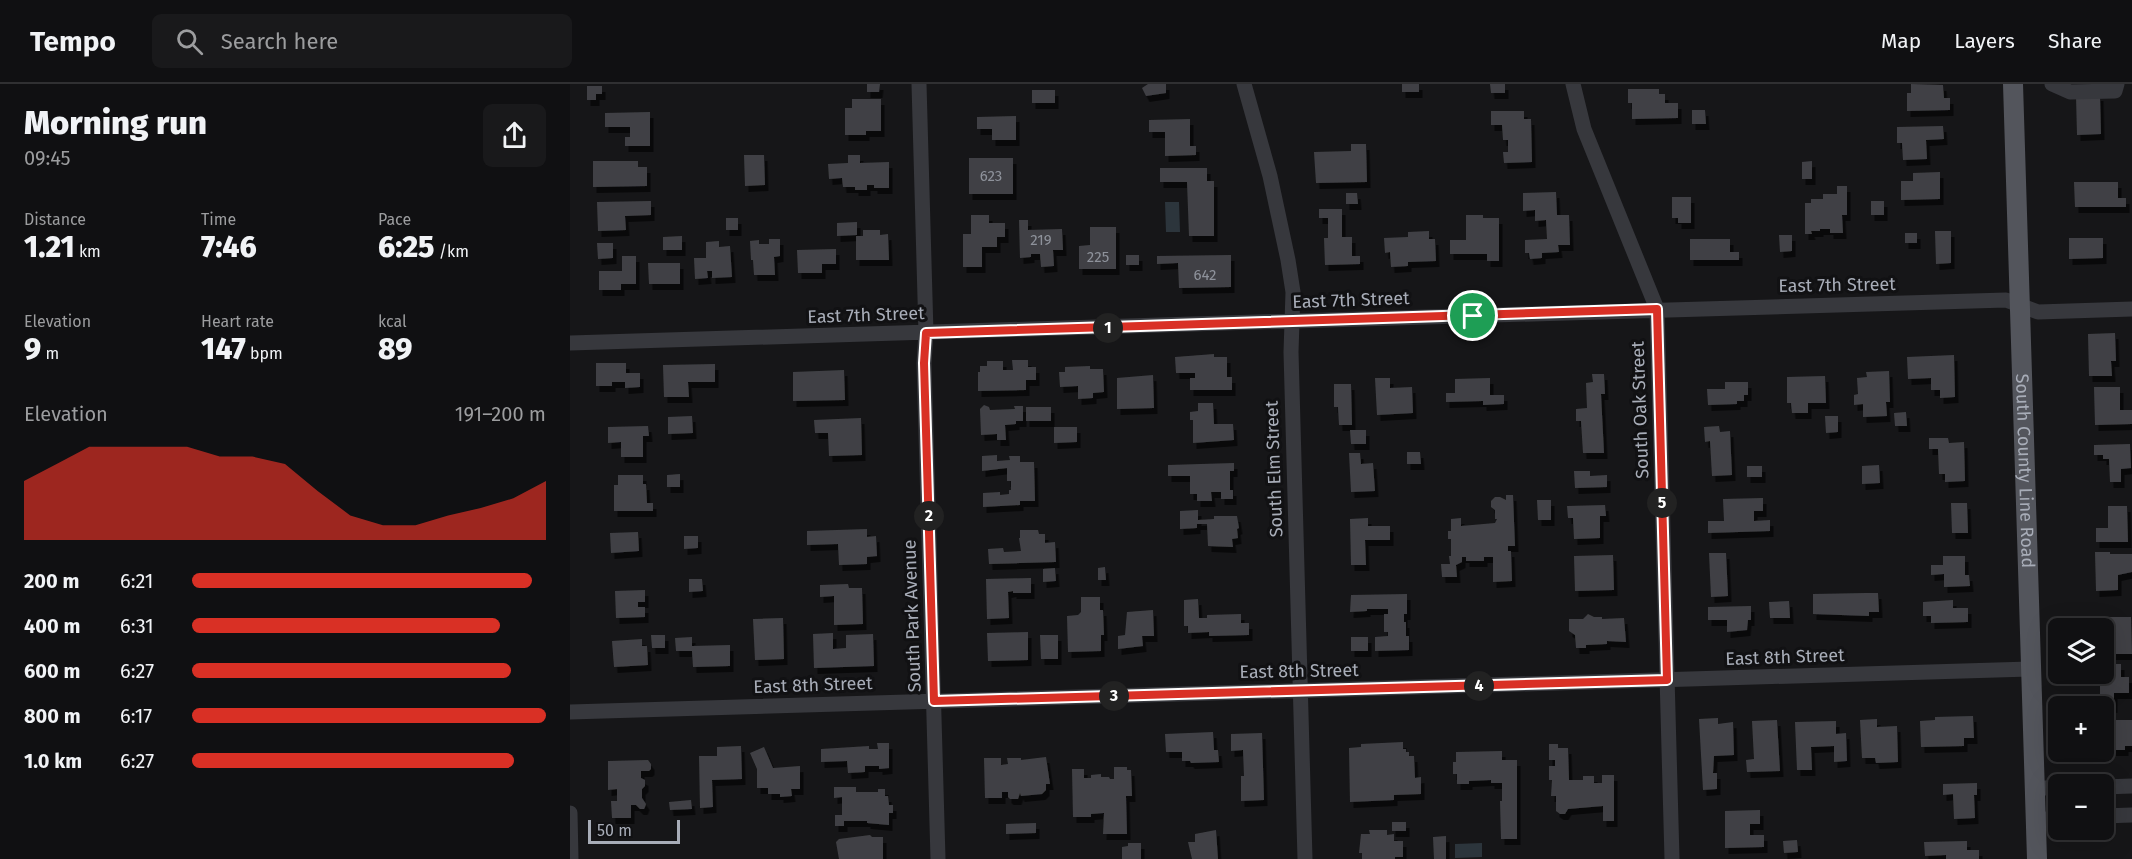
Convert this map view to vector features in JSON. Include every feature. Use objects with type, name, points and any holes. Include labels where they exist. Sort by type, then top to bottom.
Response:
[{"type":"main road","name":"South County Line Road","points":[[2013,84],[2037,859]]},
{"type":"street","name":"South Park Avenue","points":[[920,84],[926,333],[924,363],[938,859]]},
{"type":"street","name":"South Elm Street","points":[[1244,84],[1280,217],[1293,292],[1291,352],[1305,859]]},
{"type":"street","name":"South Oak Street","points":[[1573,84],[1584,129],[1657,309],[1672,859]]},
{"type":"street","points":[[2052,84],[2070,92],[2093,92],[2115,91],[2117,84]]},
{"type":"street","name":"East 7th Street","points":[[570,343],[2006,300],[2038,312],[2132,309]]},
{"type":"street","name":"East 8th Street","points":[[570,712],[2030,669]]},
{"type":"street","points":[[2114,787],[2132,786]]},
{"type":"street","points":[[2034,788],[2048,788]]},
{"type":"street","points":[[570,813],[571,859]]},
{"type":"street","points":[[2114,816],[2132,816]]},
{"type":"street","points":[[2035,820],[2048,819]]},
{"type":"shaded area","points":[[1165,202],[1179,202],[1180,232],[1166,232]]},
{"type":"shaded area","points":[[1482,843],[1482,857],[1455,858],[1455,844]]},
{"type":"building","points":[[867,84],[880,84],[879,92],[867,92]]},
{"type":"building","points":[[1148,84],[1166,84],[1166,93],[1146,96],[1142,88]]},
{"type":"building","points":[[1402,84],[1419,84],[1419,92],[1402,92]]},
{"type":"building","points":[[1490,84],[1505,84],[1505,93],[1491,93]]},
{"type":"building","points":[[1911,84],[1943,85],[1944,98],[1950,98],[1950,110],[1907,111],[1907,93],[1911,93]]},
{"type":"building","points":[[587,86],[602,86],[602,94],[596,94],[596,100],[587,100]]},
{"type":"building","points":[[1628,89],[1659,89],[1659,94],[1665,94],[1665,103],[1678,103],[1678,118],[1632,119],[1632,103],[1628,103]]},
{"type":"building","points":[[1032,90],[1055,90],[1055,103],[1032,103]]},
{"type":"building","points":[[2076,95],[2100,95],[2101,134],[2077,135]]},
{"type":"building","points":[[852,99],[881,99],[881,131],[866,131],[866,135],[845,135],[845,108],[852,108]]},
{"type":"building","points":[[1692,110],[1705,110],[1706,124],[1692,124]]},
{"type":"building","points":[[1491,111],[1524,111],[1524,119],[1531,119],[1532,162],[1504,163],[1503,152],[1508,152],[1508,140],[1503,140],[1502,125],[1491,125]]},
{"type":"building","points":[[650,112],[650,146],[625,146],[625,137],[630,137],[630,127],[605,127],[605,113]]},
{"type":"building","points":[[1016,116],[1016,140],[992,140],[992,129],[977,129],[977,117]]},
{"type":"building","points":[[1190,119],[1190,146],[1196,146],[1196,155],[1165,156],[1165,132],[1149,132],[1149,120]]},
{"type":"building","points":[[1943,126],[1944,139],[1926,140],[1927,159],[1903,160],[1902,143],[1897,143],[1897,127]]},
{"type":"building","points":[[1351,144],[1366,144],[1367,182],[1316,183],[1314,152],[1351,151]]},
{"type":"building","points":[[744,155],[764,155],[765,185],[745,186]]},
{"type":"building","points":[[848,155],[860,155],[860,163],[889,162],[889,188],[874,188],[874,185],[867,185],[867,190],[855,190],[855,187],[843,187],[842,178],[829,179],[828,164],[848,163]]},
{"type":"building","points":[[969,158],[1013,158],[1013,194],[969,194]]},
{"type":"building","points":[[593,161],[638,161],[638,167],[647,167],[647,186],[593,187]]},
{"type":"building","points":[[1812,161],[1812,179],[1802,179],[1802,162]]},
{"type":"building","points":[[1160,168],[1207,168],[1207,181],[1214,181],[1214,236],[1189,236],[1187,182],[1160,182]]},
{"type":"building","points":[[1940,172],[1940,199],[1901,200],[1901,181],[1913,181],[1913,173]]},
{"type":"building","points":[[2074,182],[2118,182],[2118,198],[2126,198],[2126,207],[2075,207]]},
{"type":"building","points":[[1837,186],[1847,186],[1847,215],[1842,215],[1843,233],[1830,233],[1830,229],[1820,229],[1820,231],[1811,231],[1812,234],[1805,234],[1805,203],[1811,203],[1811,199],[1823,199],[1823,194],[1837,194]]},
{"type":"building","points":[[1556,192],[1557,215],[1569,215],[1570,245],[1558,245],[1559,252],[1542,253],[1542,258],[1530,259],[1529,253],[1525,253],[1525,240],[1547,239],[1546,220],[1535,221],[1535,210],[1523,211],[1523,193]]},
{"type":"building","points":[[1346,193],[1357,193],[1358,204],[1346,204]]},
{"type":"building","points":[[1672,197],[1691,197],[1691,223],[1678,223],[1678,218],[1672,218]]},
{"type":"building","points":[[651,201],[651,215],[625,216],[626,230],[598,231],[597,202]]},
{"type":"building","points":[[1871,201],[1884,201],[1884,215],[1871,215]]},
{"type":"building","points":[[1319,209],[1342,209],[1342,237],[1352,237],[1352,256],[1360,256],[1360,264],[1325,265],[1324,238],[1328,238],[1328,218],[1319,218]]},
{"type":"building","points":[[971,215],[989,215],[989,223],[1005,223],[1005,237],[997,237],[997,247],[982,247],[982,267],[963,267],[963,234],[971,234]]},
{"type":"building","points":[[1466,215],[1499,218],[1499,261],[1487,261],[1487,254],[1450,254],[1450,240],[1466,240]]},
{"type":"building","points":[[726,218],[738,218],[738,230],[726,230]]},
{"type":"building","points":[[1019,220],[1028,220],[1028,230],[1062,229],[1063,250],[1053,250],[1054,266],[1041,267],[1040,254],[1020,258]]},
{"type":"building","points":[[857,222],[857,235],[837,236],[837,223]]},
{"type":"building","points":[[1090,227],[1116,227],[1116,269],[1079,269],[1079,246],[1090,245]]},
{"type":"building","points":[[863,230],[880,230],[880,235],[888,234],[889,260],[856,260],[856,236],[863,236]]},
{"type":"building","points":[[1429,231],[1429,239],[1435,239],[1436,261],[1408,262],[1408,266],[1391,267],[1390,252],[1385,253],[1384,238],[1408,237],[1408,232]]},
{"type":"building","points":[[1935,231],[1951,231],[1951,263],[1936,264]]},
{"type":"building","points":[[1905,233],[1917,233],[1917,243],[1905,243]]},
{"type":"building","points":[[1779,235],[1792,235],[1792,251],[1780,252]]},
{"type":"building","points":[[682,236],[682,250],[663,250],[663,237]]},
{"type":"building","points":[[2069,238],[2103,238],[2103,258],[2069,259]]},
{"type":"building","points":[[769,239],[780,239],[780,256],[774,257],[775,275],[754,275],[750,241],[759,240],[759,244],[769,244]]},
{"type":"building","points":[[1690,239],[1730,239],[1730,252],[1739,252],[1739,260],[1690,260]]},
{"type":"building","points":[[719,241],[719,247],[730,246],[732,277],[712,278],[712,271],[707,271],[708,278],[695,279],[694,258],[706,258],[706,242]]},
{"type":"building","points":[[597,243],[613,243],[613,258],[598,259]]},
{"type":"building","points":[[836,249],[836,264],[822,264],[822,273],[798,273],[797,250]]},
{"type":"building","points":[[1126,255],[1139,255],[1139,265],[1126,265]]},
{"type":"building","points":[[1231,255],[1231,287],[1179,288],[1178,263],[1157,264],[1157,256]]},
{"type":"building","points":[[622,256],[636,256],[636,284],[621,284],[621,290],[599,290],[599,271],[622,271]]},
{"type":"building","points":[[648,263],[680,263],[680,284],[649,284]]},
{"type":"building","points":[[2115,333],[2116,361],[2111,361],[2112,376],[2089,376],[2088,334]]},
{"type":"building","points":[[1214,354],[1214,357],[1227,357],[1227,377],[1232,377],[1232,390],[1190,390],[1190,378],[1195,378],[1195,373],[1176,373],[1175,357]]},
{"type":"building","points":[[1954,355],[1955,397],[1940,398],[1940,390],[1931,390],[1931,378],[1908,379],[1907,357]]},
{"type":"building","points":[[1012,360],[1028,360],[1028,367],[1036,367],[1036,380],[1026,380],[1026,390],[978,391],[980,366],[987,366],[987,361],[1003,361],[1003,370],[1013,370]]},
{"type":"building","points":[[596,363],[626,363],[626,373],[640,373],[640,387],[625,388],[625,382],[612,382],[612,386],[596,386]]},
{"type":"building","points":[[715,364],[715,382],[688,382],[689,397],[664,397],[663,365]]},
{"type":"building","points":[[1090,366],[1090,369],[1103,369],[1104,392],[1093,393],[1093,398],[1078,399],[1078,386],[1060,387],[1059,372],[1065,372],[1065,367]]},
{"type":"building","points":[[844,370],[845,400],[793,401],[793,372]]},
{"type":"building","points":[[1889,371],[1890,402],[1886,402],[1887,416],[1863,417],[1863,404],[1854,405],[1854,395],[1858,394],[1857,378],[1867,377],[1866,372]]},
{"type":"building","points":[[1592,374],[1604,374],[1605,394],[1601,394],[1604,453],[1583,453],[1581,421],[1576,421],[1576,409],[1587,408],[1586,383],[1593,382]]},
{"type":"building","points":[[1153,375],[1154,408],[1117,409],[1117,378]]},
{"type":"building","points":[[1825,376],[1826,403],[1808,403],[1808,413],[1792,413],[1791,403],[1787,403],[1787,377]]},
{"type":"building","points":[[1375,378],[1390,378],[1390,388],[1412,387],[1413,413],[1377,415]]},
{"type":"building","points":[[1490,378],[1490,395],[1504,395],[1504,404],[1483,405],[1483,401],[1446,402],[1446,393],[1455,393],[1455,379]]},
{"type":"building","points":[[1725,382],[1748,382],[1748,395],[1744,395],[1744,401],[1737,401],[1737,404],[1708,405],[1707,389],[1725,389]]},
{"type":"building","points":[[1334,384],[1351,384],[1352,425],[1339,425],[1338,407],[1334,407]]},
{"type":"building","points":[[2094,387],[2120,387],[2120,410],[2132,410],[2132,424],[2095,425]]},
{"type":"building","points":[[1198,403],[1213,403],[1214,424],[1233,424],[1234,440],[1193,443],[1193,420],[1190,420],[1190,412],[1198,411]]},
{"type":"building","points":[[984,405],[990,410],[1015,409],[1014,406],[1023,406],[1023,421],[1005,425],[1006,440],[997,440],[997,434],[981,435],[980,409]]},
{"type":"building","points":[[1026,407],[1051,407],[1051,421],[1026,421]]},
{"type":"building","points":[[1906,412],[1907,426],[1895,426],[1894,413]]},
{"type":"building","points":[[692,416],[693,433],[668,434],[668,417]]},
{"type":"building","points":[[1825,416],[1838,416],[1838,432],[1826,433]]},
{"type":"building","points":[[861,418],[862,455],[829,456],[828,433],[815,433],[814,420]]},
{"type":"building","points":[[648,426],[649,436],[643,436],[643,457],[621,457],[621,442],[608,443],[608,427]]},
{"type":"building","points":[[1719,426],[1720,432],[1730,431],[1732,475],[1712,476],[1710,441],[1705,442],[1704,427]]},
{"type":"building","points":[[1054,427],[1077,427],[1077,442],[1054,443]]},
{"type":"building","points":[[1350,430],[1366,430],[1366,444],[1351,444]]},
{"type":"building","points":[[1929,438],[1948,438],[1949,443],[1964,442],[1965,481],[1945,482],[1945,474],[1939,474],[1938,449],[1929,449]]},
{"type":"building","points":[[2130,444],[2131,468],[2121,469],[2121,482],[2110,482],[2109,459],[2103,459],[2103,455],[2094,455],[2094,445]]},
{"type":"building","points":[[1407,452],[1420,452],[1421,464],[1407,464]]},
{"type":"building","points":[[1349,453],[1360,453],[1361,464],[1373,463],[1375,491],[1351,492]]},
{"type":"building","points":[[997,455],[997,461],[1010,460],[1009,456],[1020,456],[1020,462],[1034,462],[1035,501],[1020,501],[1020,505],[983,507],[983,493],[1000,492],[1000,495],[1009,494],[1011,490],[1011,481],[1007,481],[1007,468],[982,471],[982,456]]},
{"type":"building","points":[[1234,463],[1234,471],[1230,471],[1230,490],[1233,490],[1233,499],[1221,499],[1221,492],[1211,492],[1212,501],[1197,501],[1197,494],[1190,494],[1190,476],[1168,476],[1168,465]]},
{"type":"building","points":[[1879,465],[1880,483],[1862,484],[1862,466]]},
{"type":"building","points":[[1747,466],[1762,466],[1762,477],[1747,477]]},
{"type":"building","points":[[1574,471],[1590,471],[1590,476],[1607,475],[1607,487],[1575,488]]},
{"type":"building","points":[[680,474],[680,487],[667,487],[667,475]]},
{"type":"building","points":[[618,475],[643,475],[647,503],[653,503],[653,511],[614,511],[614,485],[618,485]]},
{"type":"building","points":[[1506,495],[1513,495],[1515,546],[1508,546],[1508,551],[1511,551],[1512,581],[1493,582],[1493,557],[1484,557],[1484,561],[1466,561],[1466,557],[1462,557],[1462,562],[1456,565],[1457,577],[1442,577],[1441,564],[1450,564],[1451,539],[1448,539],[1448,531],[1451,531],[1451,519],[1461,518],[1461,526],[1495,523],[1497,519],[1495,519],[1495,510],[1491,507],[1491,501],[1495,497],[1506,500]]},
{"type":"building","points":[[1763,498],[1763,511],[1754,511],[1754,521],[1770,520],[1770,531],[1708,533],[1708,521],[1724,521],[1723,499]]},
{"type":"building","points":[[1537,500],[1551,500],[1551,520],[1538,520]]},
{"type":"building","points":[[1951,503],[1967,503],[1968,533],[1952,533]]},
{"type":"building","points":[[1605,505],[1606,516],[1600,516],[1600,538],[1574,539],[1573,518],[1568,518],[1567,506]]},
{"type":"building","points":[[2108,506],[2127,506],[2128,542],[2096,542],[2096,528],[2108,528]]},
{"type":"building","points":[[1198,510],[1198,520],[1214,519],[1214,516],[1237,516],[1238,538],[1232,539],[1233,547],[1208,546],[1207,524],[1197,524],[1197,528],[1180,529],[1180,511]]},
{"type":"building","points":[[1368,518],[1368,526],[1390,526],[1390,540],[1365,540],[1366,565],[1351,565],[1350,519]]},
{"type":"building","points":[[867,529],[867,537],[876,536],[877,556],[867,557],[867,564],[839,565],[838,544],[807,545],[807,531]]},
{"type":"building","points":[[1020,530],[1038,530],[1039,534],[1045,534],[1045,543],[1055,542],[1056,562],[989,564],[988,549],[1003,548],[1004,552],[1021,551]]},
{"type":"building","points":[[638,532],[639,551],[611,553],[610,533]]},
{"type":"building","points":[[684,536],[698,536],[698,548],[684,549]]},
{"type":"building","points":[[2095,552],[2132,554],[2132,572],[2118,575],[2118,590],[2096,591]]},
{"type":"building","points":[[1709,553],[1726,553],[1728,596],[1711,597]]},
{"type":"building","points":[[1613,555],[1614,590],[1575,591],[1574,556]]},
{"type":"building","points":[[1943,556],[1965,556],[1965,575],[1969,575],[1970,586],[1944,587],[1944,574],[1931,575],[1931,565],[1943,565]]},
{"type":"building","points":[[1105,567],[1106,580],[1098,580],[1098,568]]},
{"type":"building","points":[[1055,568],[1056,581],[1043,582],[1043,569]]},
{"type":"building","points":[[1031,578],[1031,593],[1008,592],[1009,618],[987,619],[986,579]]},
{"type":"building","points":[[689,579],[702,579],[703,591],[689,592]]},
{"type":"building","points":[[848,584],[849,588],[862,588],[863,624],[834,625],[834,596],[820,597],[820,585]]},
{"type":"building","points":[[645,590],[645,602],[638,602],[638,607],[645,607],[645,617],[616,618],[615,591]]},
{"type":"building","points":[[1878,593],[1879,612],[1869,612],[1869,616],[1813,614],[1813,594]]},
{"type":"building","points":[[1407,594],[1407,614],[1404,614],[1404,622],[1406,622],[1406,636],[1409,636],[1409,650],[1375,651],[1375,637],[1388,636],[1388,632],[1384,632],[1384,614],[1388,614],[1388,609],[1350,612],[1351,595]]},
{"type":"building","points":[[1081,597],[1100,597],[1104,635],[1101,635],[1101,651],[1068,652],[1067,616],[1078,615],[1081,612]]},
{"type":"building","points":[[1198,599],[1199,618],[1207,618],[1207,615],[1241,614],[1241,623],[1249,623],[1249,635],[1209,636],[1209,632],[1188,633],[1188,626],[1184,626],[1184,600]]},
{"type":"building","points":[[1953,600],[1953,608],[1968,608],[1968,622],[1931,623],[1931,616],[1923,616],[1923,602]]},
{"type":"building","points":[[1789,601],[1790,618],[1770,618],[1769,602]]},
{"type":"building","points":[[1751,606],[1751,620],[1748,620],[1747,630],[1727,632],[1727,620],[1708,620],[1708,607]]},
{"type":"building","points":[[1153,610],[1154,636],[1142,636],[1143,646],[1118,649],[1118,636],[1125,635],[1127,612]]},
{"type":"building","points":[[1588,614],[1602,617],[1602,619],[1624,618],[1626,642],[1607,641],[1607,644],[1576,648],[1575,635],[1569,631],[1569,619],[1583,619]]},
{"type":"building","points":[[2131,617],[2132,654],[2114,654],[2114,618],[2105,618]]},
{"type":"building","points":[[783,618],[784,659],[755,660],[753,619]]},
{"type":"building","points":[[1028,632],[1028,660],[988,661],[987,633]]},
{"type":"building","points":[[833,633],[833,649],[846,648],[846,635],[873,634],[874,666],[814,668],[813,634]]},
{"type":"building","points":[[651,635],[665,635],[665,648],[652,648]]},
{"type":"building","points":[[1040,635],[1058,635],[1058,659],[1041,659]]},
{"type":"building","points":[[692,637],[692,646],[730,645],[730,666],[693,667],[692,651],[676,651],[675,638]]},
{"type":"building","points":[[1351,637],[1368,637],[1368,651],[1351,651]]},
{"type":"building","points":[[642,639],[642,646],[647,646],[648,665],[614,667],[612,641]]},
{"type":"building","points":[[2114,664],[2121,664],[2121,677],[2129,677],[2129,693],[2100,696],[2100,684],[2114,684]]},
{"type":"building","points":[[1973,716],[1974,738],[1964,738],[1964,746],[1921,747],[1920,721],[1935,720],[1935,717]]},
{"type":"building","points":[[1718,718],[1718,724],[1733,722],[1734,755],[1714,756],[1713,773],[1717,773],[1717,789],[1703,790],[1699,719]]},
{"type":"building","points":[[1877,719],[1877,727],[1897,726],[1898,762],[1876,763],[1875,758],[1862,758],[1860,720]]},
{"type":"building","points":[[1777,720],[1780,771],[1747,772],[1746,760],[1754,759],[1752,721]]},
{"type":"building","points":[[2115,720],[2132,720],[2132,746],[2125,746],[2125,750],[2114,750],[2114,730],[2116,730]]},
{"type":"building","points":[[1836,721],[1836,734],[1846,733],[1847,761],[1834,762],[1834,746],[1811,747],[1812,770],[1797,770],[1795,722]]},
{"type":"building","points":[[1213,732],[1214,750],[1218,750],[1219,762],[1191,763],[1182,761],[1182,752],[1166,752],[1165,734]]},
{"type":"building","points":[[1262,733],[1264,800],[1241,801],[1241,776],[1244,776],[1243,750],[1231,751],[1231,734]]},
{"type":"building","points":[[1403,742],[1403,749],[1409,752],[1409,756],[1414,756],[1415,778],[1421,777],[1421,794],[1394,795],[1394,800],[1350,802],[1349,748],[1361,747],[1361,744]]},
{"type":"building","points":[[877,743],[889,743],[889,768],[879,769],[879,766],[865,766],[865,772],[848,773],[847,761],[821,762],[821,749],[869,746],[869,749],[878,749]]},
{"type":"building","points":[[1549,744],[1558,744],[1558,748],[1568,748],[1569,780],[1583,780],[1583,776],[1594,776],[1594,783],[1602,783],[1602,775],[1614,775],[1614,821],[1603,821],[1603,806],[1568,809],[1565,814],[1556,811],[1556,796],[1551,796],[1552,780],[1549,780],[1549,766],[1555,766],[1555,760],[1549,760]]},
{"type":"building","points":[[741,746],[742,779],[712,780],[713,807],[700,808],[699,756],[717,756],[717,747]]},
{"type":"building","points":[[764,747],[773,768],[800,766],[800,789],[791,789],[792,796],[780,797],[780,794],[768,794],[768,788],[757,788],[757,769],[750,753]]},
{"type":"building","points":[[1502,751],[1502,760],[1517,760],[1517,839],[1501,839],[1502,783],[1491,783],[1491,780],[1457,784],[1457,774],[1453,774],[1456,752]]},
{"type":"building","points":[[1046,757],[1050,784],[1046,784],[1046,790],[1042,794],[1021,796],[1020,793],[1018,799],[1010,799],[1008,792],[1002,792],[1002,798],[985,798],[984,758],[1001,758],[1001,765],[1008,764],[1007,758],[1021,758],[1021,760]]},
{"type":"building","points":[[648,760],[651,769],[641,771],[641,778],[645,780],[645,786],[642,789],[642,798],[646,804],[644,809],[631,805],[631,818],[612,818],[611,801],[617,801],[617,789],[608,790],[608,761]]},
{"type":"building","points":[[1114,767],[1127,767],[1127,770],[1131,770],[1132,796],[1126,796],[1127,834],[1103,834],[1104,813],[1091,814],[1091,817],[1073,817],[1072,769],[1084,769],[1084,778],[1101,774],[1101,777],[1114,779]]},
{"type":"building","points":[[1977,783],[1977,795],[1974,795],[1975,818],[1954,819],[1953,794],[1943,795],[1943,784]]},
{"type":"building","points":[[834,787],[856,787],[856,792],[878,792],[878,789],[885,789],[889,805],[893,805],[893,813],[889,813],[889,825],[867,823],[867,821],[844,821],[844,826],[835,826],[835,815],[842,815],[842,797],[834,798]]},
{"type":"building","points":[[691,800],[692,809],[670,810],[669,802]]},
{"type":"building","points":[[1760,810],[1760,824],[1750,824],[1750,835],[1764,835],[1764,847],[1725,848],[1725,811]]},
{"type":"building","points":[[1392,822],[1406,822],[1406,831],[1392,831]]},
{"type":"building","points":[[1036,823],[1036,833],[1006,834],[1006,824]]},
{"type":"building","points":[[1216,830],[1218,859],[1192,859],[1188,842],[1195,842],[1195,834]]},
{"type":"building","points":[[1369,830],[1387,830],[1387,835],[1394,834],[1394,841],[1403,841],[1403,857],[1362,859],[1362,853],[1359,853],[1361,834],[1370,834]]},
{"type":"building","points":[[870,835],[883,837],[883,859],[839,859],[836,842],[839,839]]},
{"type":"building","points":[[1446,836],[1446,859],[1434,859],[1433,837]]},
{"type":"building","points":[[1797,840],[1798,852],[1784,853],[1783,841]]},
{"type":"building","points":[[1967,841],[1967,850],[1979,850],[1979,859],[1946,859],[1946,855],[1925,856],[1924,842]]},
{"type":"building","points":[[1128,843],[1141,843],[1141,859],[1122,859],[1122,847],[1128,846]]},
{"type":"route","points":[[1657,309],[1667,680],[934,701],[924,363],[926,333],[1473,316],[1657,309]]}]
